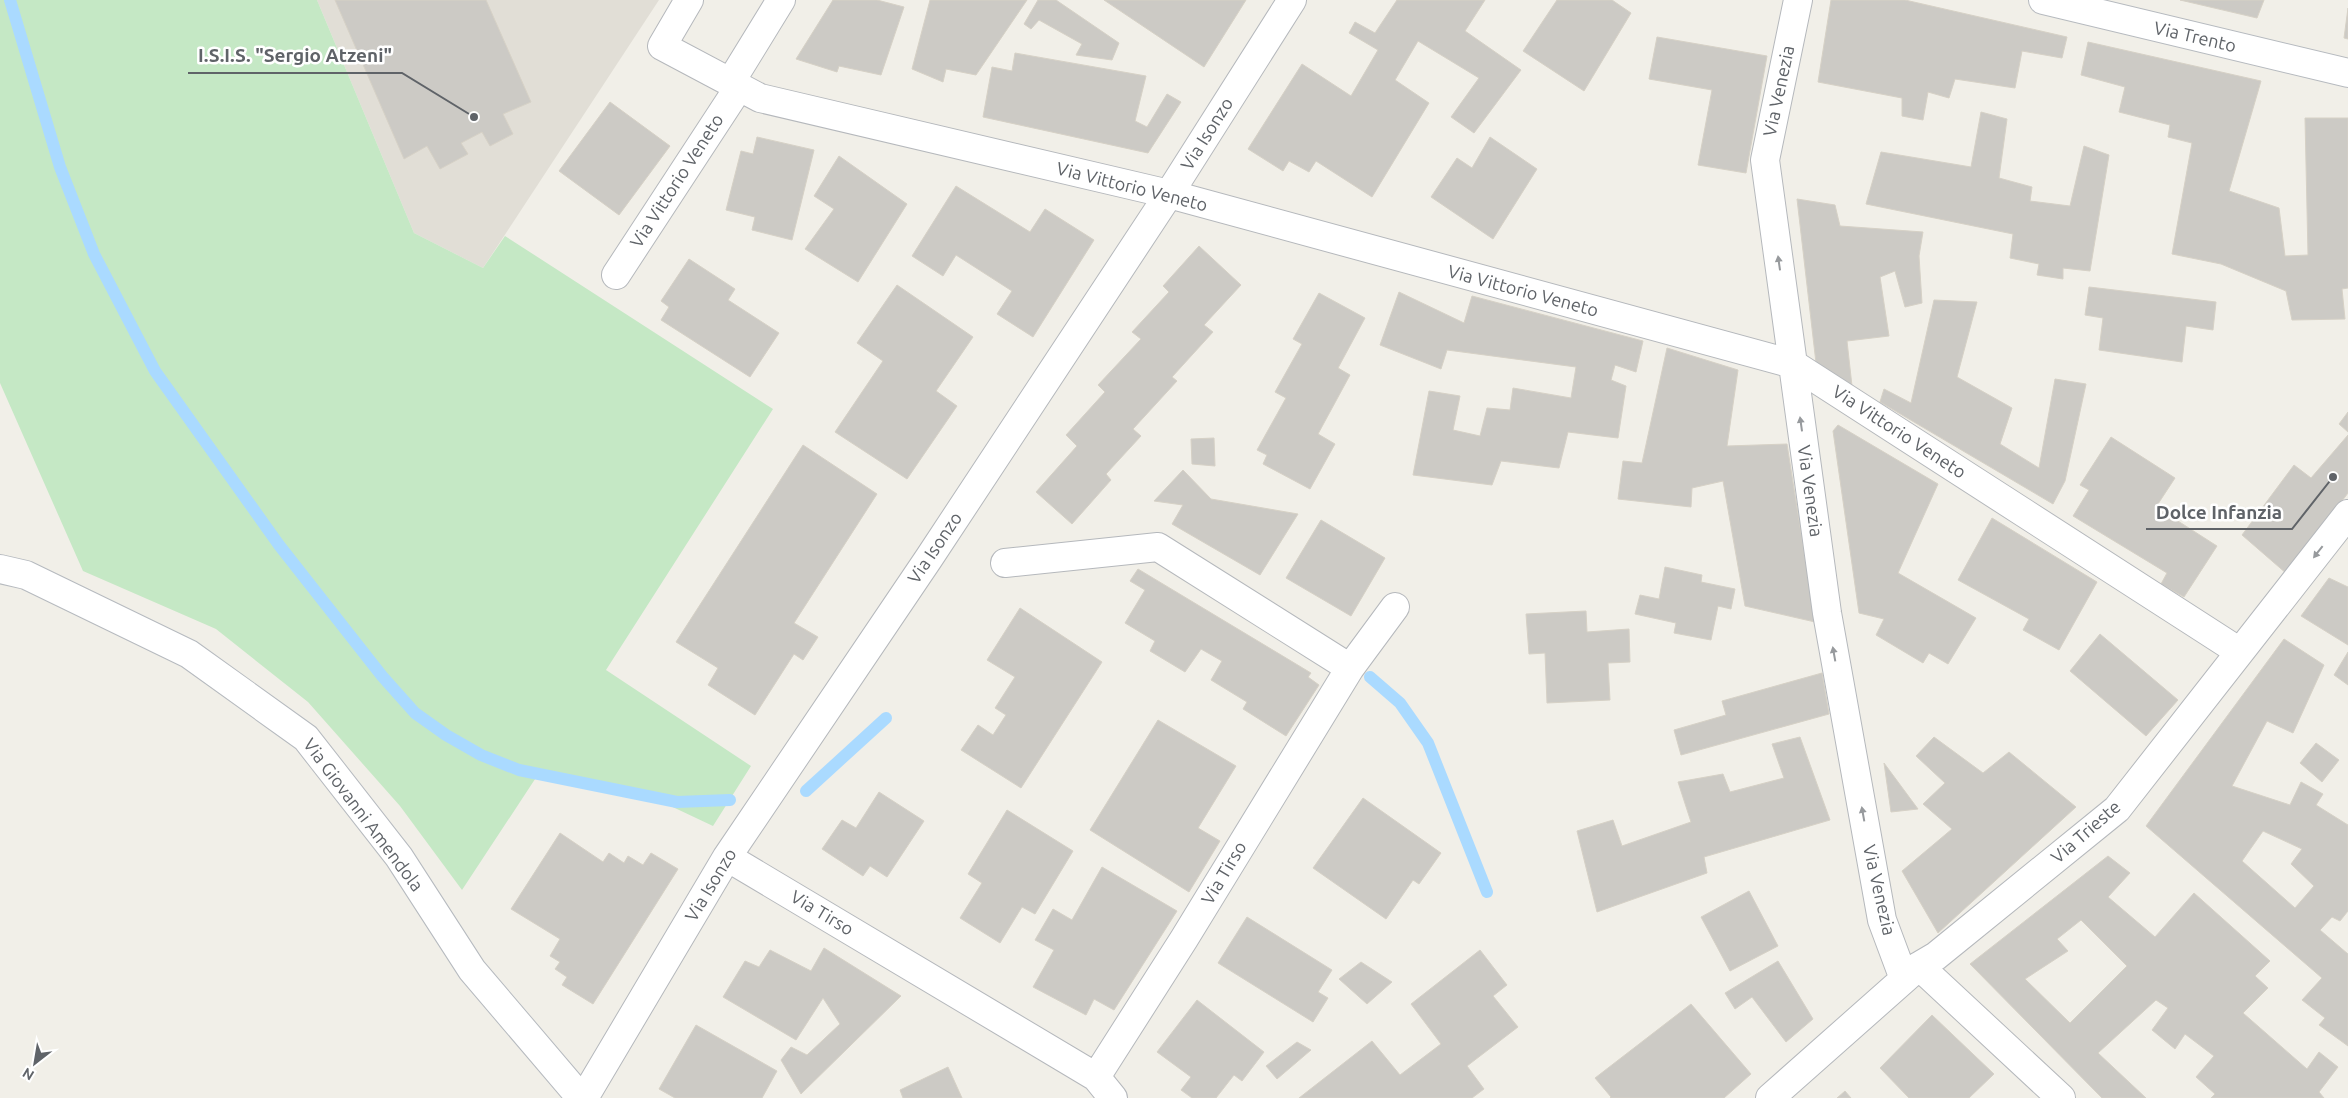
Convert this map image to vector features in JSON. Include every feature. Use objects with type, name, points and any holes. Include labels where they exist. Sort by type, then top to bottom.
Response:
[{"type":"street","name":"Via Vittorio Veneto","points":[[689,0],[662,46],[760,98],[1169,194],[1793,364],[2240,652]]},
{"type":"street","name":"Via Vittorio Veneto","points":[[616,275],[735,85],[781,0]]},
{"type":"street","name":"Via Isonzo","points":[[583,1098],[727,857],[923,566],[1169,194],[1292,0]]},
{"type":"street","name":"Via Venezia","points":[[1798,0],[1765,160],[1827,614],[1882,920],[1912,973],[2061,1098]]},
{"type":"street","name":"Via Trento","points":[[2043,0],[2348,73]]},
{"type":"street","name":"Via Trieste","points":[[1770,1098],[1912,973],[1936,956],[2116,808],[2348,514]]},
{"type":"street","points":[[1005,563],[1158,547],[1350,668]]},
{"type":"street","name":"Via Giovanni Amendola","points":[[0,569],[26,575],[188,654],[306,738],[399,857],[472,970],[583,1098]]},
{"type":"street","name":"Via Tirso","points":[[1096,1077],[1184,939],[1350,668],[1395,607]]},
{"type":"street","name":"Via Tirso","points":[[727,857],[1096,1077],[1114,1098]]},
{"type":"shaded area","points":[[317,0],[659,0],[483,268],[414,233]]},
{"type":"green space","points":[[0,0],[317,0],[414,233],[483,268],[505,236],[773,409],[606,670],[751,766],[713,826],[643,793],[541,770],[462,890],[400,806],[308,702],[216,629],[83,571],[0,383]]},
{"type":"building","points":[[335,0],[486,0],[531,102],[503,114],[513,134],[490,146],[482,132],[461,143],[468,154],[440,169],[427,146],[404,159]]},
{"type":"building","points":[[833,0],[877,0],[904,7],[881,75],[839,66],[837,72],[796,59]]},
{"type":"building","points":[[930,0],[1027,0],[976,75],[946,69],[943,82],[912,69]]},
{"type":"building","points":[[1038,0],[1056,0],[1119,43],[1112,60],[1076,55],[1082,44],[1039,20],[1031,29],[1024,24]]},
{"type":"building","points":[[1104,0],[1246,0],[1204,67]]},
{"type":"building","points":[[1397,0],[1485,0],[1465,31],[1521,70],[1474,133],[1451,117],[1479,78],[1418,41],[1395,80],[1429,103],[1372,197],[1316,161],[1309,172],[1289,161],[1283,171],[1248,149],[1302,64],[1351,96],[1378,50],[1349,33],[1355,22],[1375,33]]},
{"type":"building","points":[[1557,0],[1612,0],[1631,13],[1584,91],[1523,51]]},
{"type":"building","points":[[1831,0],[1905,0],[2067,37],[2062,58],[2022,51],[2015,88],[1955,79],[1949,98],[1928,92],[1923,120],[1902,116],[1902,98],[1818,82]]},
{"type":"building","points":[[2180,0],[2264,0],[2257,18]]},
{"type":"building","points":[[2348,8],[2348,39],[2344,38]]},
{"type":"building","points":[[1657,37],[1767,56],[1746,173],[1698,165],[1712,90],[1649,79]]},
{"type":"building","points":[[2088,42],[2261,81],[2229,191],[2279,208],[2285,256],[2308,255],[2305,118],[2348,118],[2348,288],[2342,289],[2345,319],[2292,320],[2286,291],[2221,264],[2172,254],[2192,143],[2168,137],[2170,125],[2119,112],[2125,87],[2081,75]]},
{"type":"building","points":[[1015,53],[1146,76],[1135,121],[1147,127],[1167,94],[1181,102],[1148,153],[983,117],[992,67],[1012,71]]},
{"type":"building","points":[[610,102],[670,146],[619,215],[559,171]]},
{"type":"building","points":[[1981,112],[2007,119],[1999,178],[2032,187],[2030,201],[2070,206],[2084,146],[2109,155],[2090,271],[2063,268],[2063,279],[2037,275],[2039,264],[2010,258],[2013,234],[1866,204],[1881,152],[1971,167]]},
{"type":"building","points":[[757,137],[814,150],[792,240],[752,230],[755,217],[726,210],[741,151],[753,154]]},
{"type":"building","points":[[1490,137],[1537,169],[1493,239],[1431,197],[1457,158],[1472,168]]},
{"type":"building","points":[[839,156],[907,204],[858,282],[805,249],[834,209],[814,196]]},
{"type":"building","points":[[956,186],[1030,232],[1045,209],[1094,240],[1033,337],[997,314],[1012,291],[956,255],[943,276],[912,256]]},
{"type":"building","points":[[1797,199],[1835,205],[1840,226],[1923,232],[1919,256],[1922,303],[1905,307],[1895,271],[1880,277],[1889,336],[1847,341],[1852,386],[1816,363]]},
{"type":"building","points":[[1199,246],[1241,285],[1204,325],[1213,332],[1172,377],[1177,381],[1133,429],[1141,436],[1106,474],[1111,480],[1072,524],[1036,492],[1077,446],[1066,435],[1105,392],[1098,385],[1141,339],[1132,332],[1169,292],[1163,286]]},
{"type":"building","points":[[689,259],[735,289],[728,300],[779,333],[750,377],[661,320],[669,307],[661,301]]},
{"type":"building","points":[[897,285],[973,337],[936,391],[957,406],[907,479],[835,432],[883,361],[857,343]]},
{"type":"building","points":[[2089,287],[2216,302],[2213,330],[2186,326],[2182,362],[2099,350],[2103,318],[2085,315]]},
{"type":"building","points":[[1399,292],[1464,323],[1472,296],[1643,341],[1636,372],[1615,365],[1611,380],[1626,386],[1618,438],[1568,432],[1559,468],[1501,461],[1492,485],[1413,475],[1429,391],[1460,396],[1453,430],[1480,436],[1487,408],[1510,410],[1513,388],[1571,398],[1576,367],[1447,350],[1441,369],[1380,345]]},
{"type":"building","points":[[1319,293],[1365,318],[1338,368],[1350,375],[1318,434],[1335,444],[1310,489],[1263,464],[1267,455],[1257,450],[1286,398],[1275,392],[1302,344],[1293,339]]},
{"type":"building","points":[[1934,300],[1977,302],[1957,377],[2012,408],[2000,444],[2039,468],[2055,379],[2086,384],[2065,481],[2053,504],[1880,402],[1884,389],[1911,403]]},
{"type":"building","points":[[1667,348],[1738,370],[1727,446],[1787,444],[1815,622],[1745,606],[1723,481],[1692,488],[1691,507],[1618,499],[1623,461],[1642,463]]},
{"type":"building","points":[[2348,412],[2348,432],[2339,424]]},
{"type":"building","points":[[1838,425],[1938,484],[1898,573],[1976,618],[1948,664],[1929,653],[1923,663],[1876,635],[1884,619],[1859,613],[1833,431]]},
{"type":"building","points":[[2348,435],[2348,493],[2287,574],[2242,535],[2294,465],[2311,478]]},
{"type":"building","points":[[2111,437],[2175,478],[2156,507],[2217,546],[2184,597],[2161,584],[2167,573],[2073,516],[2089,490],[2080,485]]},
{"type":"building","points":[[1214,438],[1215,466],[1192,464],[1191,439]]},
{"type":"building","points":[[803,445],[877,494],[794,623],[818,637],[803,660],[794,654],[755,715],[708,685],[718,668],[676,642]]},
{"type":"building","points":[[1183,470],[1211,499],[1298,514],[1260,575],[1172,524],[1183,505],[1154,501]]},
{"type":"building","points":[[1992,518],[2097,582],[2059,650],[2023,630],[2029,619],[1958,580]]},
{"type":"building","points":[[1321,520],[1385,558],[1351,616],[1286,578]]},
{"type":"building","points":[[1665,567],[1702,575],[1701,582],[1735,589],[1731,609],[1718,606],[1711,640],[1674,633],[1676,623],[1635,614],[1640,595],[1659,599]]},
{"type":"building","points":[[1138,569],[1311,673],[1308,677],[1319,685],[1286,736],[1243,709],[1247,702],[1211,680],[1222,661],[1201,649],[1185,672],[1150,651],[1155,641],[1125,623],[1145,590],[1130,581]]},
{"type":"building","points":[[2329,578],[2348,587],[2348,645],[2301,616]]},
{"type":"building","points":[[1020,608],[1102,662],[1021,788],[961,750],[978,725],[993,735],[1006,715],[995,708],[1015,677],[987,660]]},
{"type":"building","points":[[1586,611],[1587,632],[1629,629],[1630,662],[1608,663],[1610,700],[1547,703],[1545,653],[1529,654],[1526,614]]},
{"type":"building","points":[[2100,634],[2178,700],[2146,736],[2070,671]]},
{"type":"building","points":[[2284,639],[2324,665],[2293,733],[2267,721],[2232,786],[2290,805],[2301,782],[2323,794],[2316,805],[2348,825],[2348,911],[2340,921],[2332,917],[2320,930],[2348,954],[2348,1046],[2319,1025],[2325,1018],[2302,1000],[2322,978],[2146,826]],"holes":[[[2263,831],[2302,849],[2291,864],[2314,886],[2295,908],[2242,861]]]},
{"type":"building","points":[[2348,652],[2348,685],[2334,675]]},
{"type":"building","points":[[1822,673],[1829,714],[1681,755],[1674,730],[1726,715],[1722,701]]},
{"type":"building","points":[[1158,720],[1236,766],[1198,828],[1220,841],[1189,892],[1090,830]]},
{"type":"building","points":[[1800,737],[1830,820],[1704,857],[1707,873],[1597,912],[1577,831],[1613,820],[1622,846],[1691,822],[1678,782],[1723,774],[1730,792],[1784,778],[1772,744]]},
{"type":"building","points":[[1934,737],[1983,773],[2009,752],[2076,807],[1938,933],[1902,871],[1952,829],[1923,804],[1945,783],[1916,756]]},
{"type":"building","points":[[2316,743],[2339,760],[2322,782],[2300,763]]},
{"type":"building","points":[[1884,763],[1918,809],[1891,812]]},
{"type":"building","points":[[879,792],[924,821],[887,877],[870,866],[863,876],[822,849],[842,820],[856,828]]},
{"type":"building","points":[[1363,798],[1441,853],[1419,884],[1413,880],[1386,919],[1313,868]]},
{"type":"building","points":[[1007,810],[1073,851],[1035,914],[1022,907],[1000,943],[960,918],[982,883],[968,874]]},
{"type":"building","points":[[560,833],[603,862],[609,853],[624,863],[628,856],[643,865],[651,853],[678,869],[593,1004],[562,985],[567,977],[555,969],[560,962],[550,956],[560,939],[511,909]]},
{"type":"building","points":[[2108,856],[2130,873],[2108,897],[2155,937],[2194,893],[2270,961],[2255,976],[2268,988],[2243,1013],[2307,1069],[2319,1052],[2338,1067],[2319,1092],[2324,1098],[2211,1098],[2215,1094],[2196,1077],[2214,1056],[2185,1034],[2175,1049],[2152,1030],[2168,1008],[2156,1000],[2098,1053],[2146,1098],[2102,1098],[1970,964]],"holes":[[[2081,920],[2127,966],[2070,1023],[2025,979],[2068,951],[2057,939]]]},
{"type":"building","points":[[1102,867],[1177,911],[1114,1010],[1094,999],[1086,1015],[1033,987],[1054,950],[1035,940],[1053,909],[1072,920]]},
{"type":"building","points":[[1749,891],[1778,946],[1730,971],[1701,917]]},
{"type":"building","points":[[1247,917],[1332,970],[1318,992],[1328,998],[1313,1022],[1218,963]]},
{"type":"building","points":[[824,948],[901,996],[801,1094],[781,1060],[791,1047],[807,1055],[840,1024],[823,998],[796,1040],[723,997],[745,961],[759,967],[770,950],[811,971]]},
{"type":"building","points":[[1480,950],[1507,985],[1493,996],[1518,1027],[1467,1066],[1484,1089],[1472,1098],[1299,1098],[1372,1041],[1400,1075],[1441,1044],[1411,1004]]},
{"type":"building","points":[[1778,961],[1813,1019],[1786,1042],[1752,997],[1735,1009],[1725,993]]},
{"type":"building","points":[[1361,962],[1392,982],[1367,1004],[1339,979]]},
{"type":"building","points":[[1197,1000],[1264,1052],[1242,1081],[1234,1075],[1216,1098],[1192,1098],[1181,1090],[1191,1077],[1157,1052]]},
{"type":"building","points":[[1691,1004],[1751,1074],[1724,1098],[1610,1098],[1595,1078]]},
{"type":"building","points":[[1932,1015],[1994,1074],[1969,1098],[1909,1098],[1880,1068]]},
{"type":"building","points":[[696,1025],[777,1071],[762,1098],[675,1098],[659,1089]]},
{"type":"building","points":[[1297,1042],[1311,1050],[1277,1079],[1266,1066]]},
{"type":"building","points":[[948,1067],[962,1098],[903,1098],[900,1090]]},
{"type":"building","points":[[1845,1091],[1851,1098],[1837,1098]]},
{"type":"waterway","points":[[10,0],[60,167],[94,254],[155,371],[279,545],[382,676],[415,713],[446,735],[481,755],[519,770],[677,802],[730,800]]},
{"type":"waterway","points":[[1370,677],[1400,703],[1428,743],[1487,892]]},
{"type":"waterway","points":[[806,791],[886,718]]},
{"type":"place","name":"I.S.I.S. \"Sergio Atzeni\"","points":[[474,117]]},
{"type":"place","name":"Dolce Infanzia","points":[[2333,477]]}]
